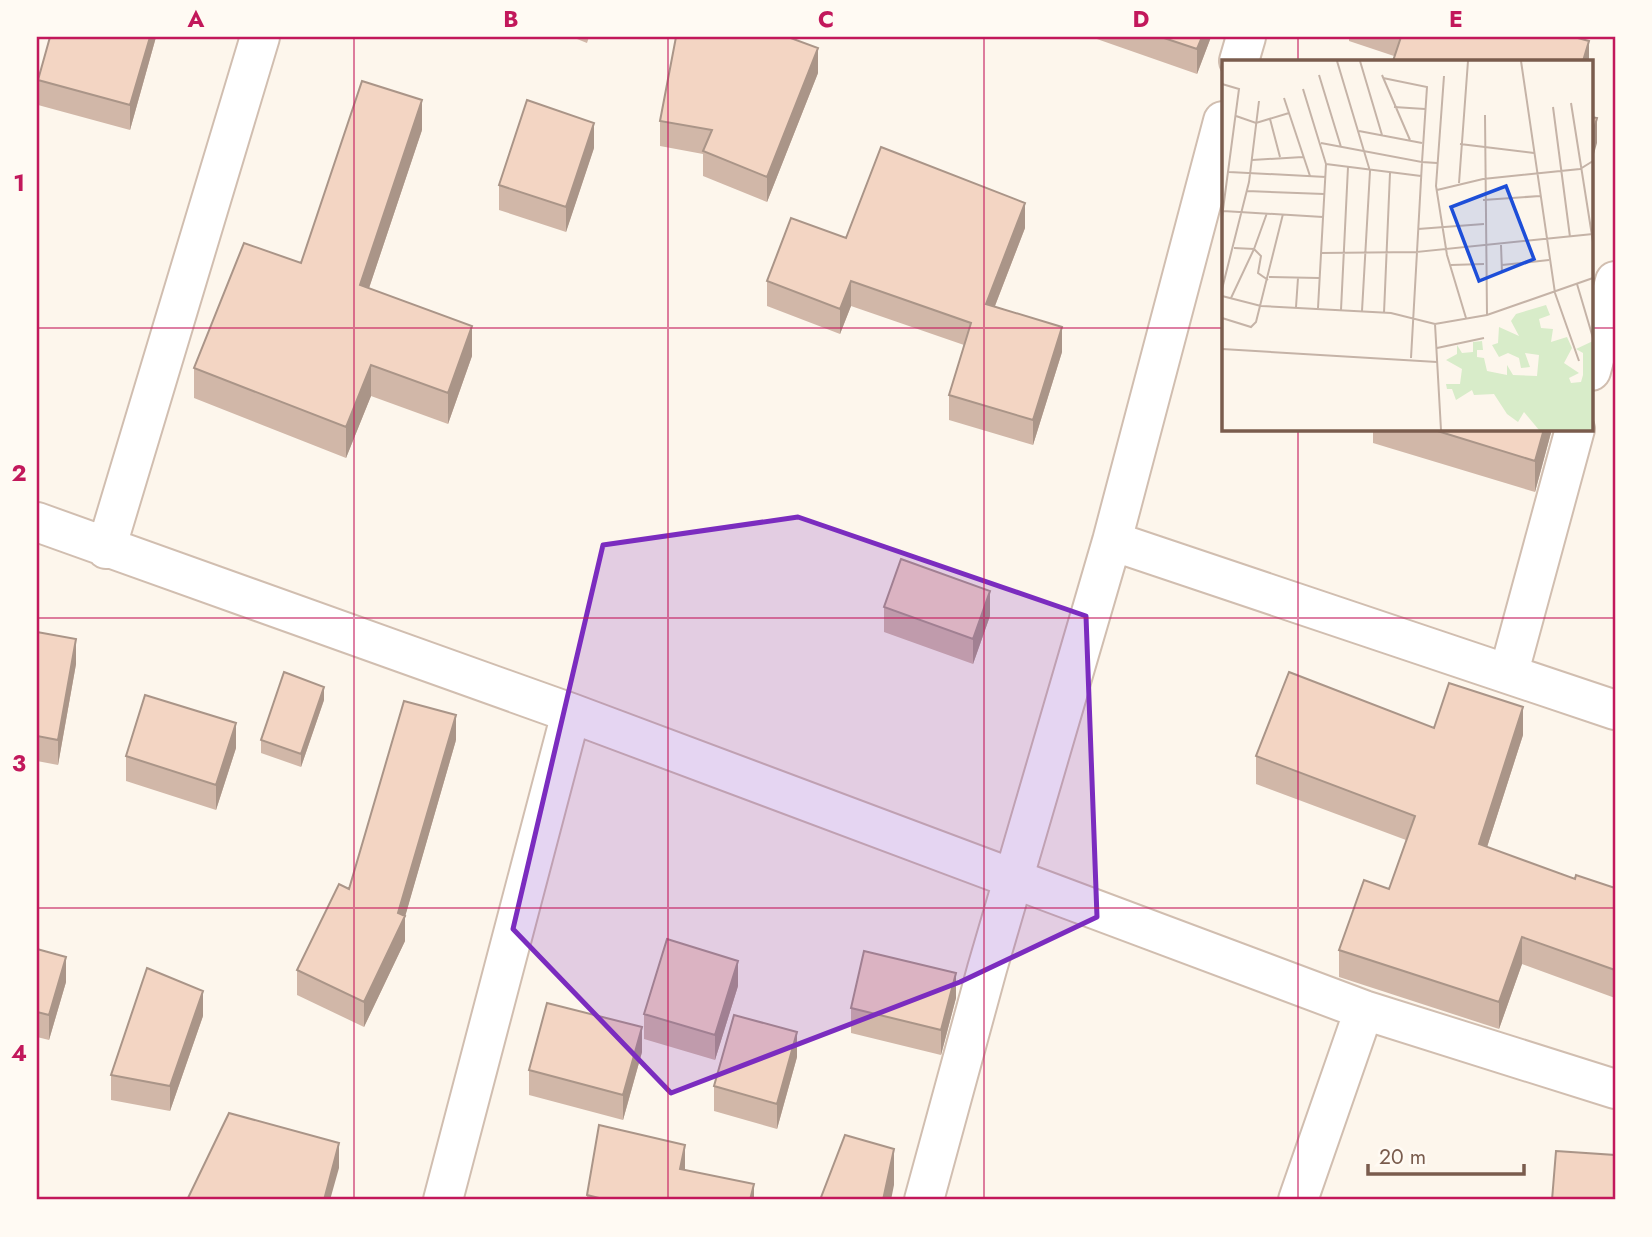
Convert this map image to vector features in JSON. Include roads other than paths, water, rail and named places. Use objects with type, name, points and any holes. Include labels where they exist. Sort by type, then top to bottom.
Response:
[{"type":"street","points":[[106,549],[260,37]]},
{"type":"street","points":[[1239,60],[1245,37]]},
{"type":"street","points":[[924,1200],[1013,879],[1112,541],[1222,125]]},
{"type":"street","points":[[1592,367],[1615,281]]},
{"type":"street","points":[[1509,671],[1575,430]]},
{"type":"street","points":[[37,522],[106,549],[571,713],[1364,1010],[1615,1089]]},
{"type":"street","points":[[1112,541],[1509,671],[1615,710]]},
{"type":"street","points":[[443,1200],[571,713]]},
{"type":"street","points":[[1298,1200],[1364,1010]]}]
